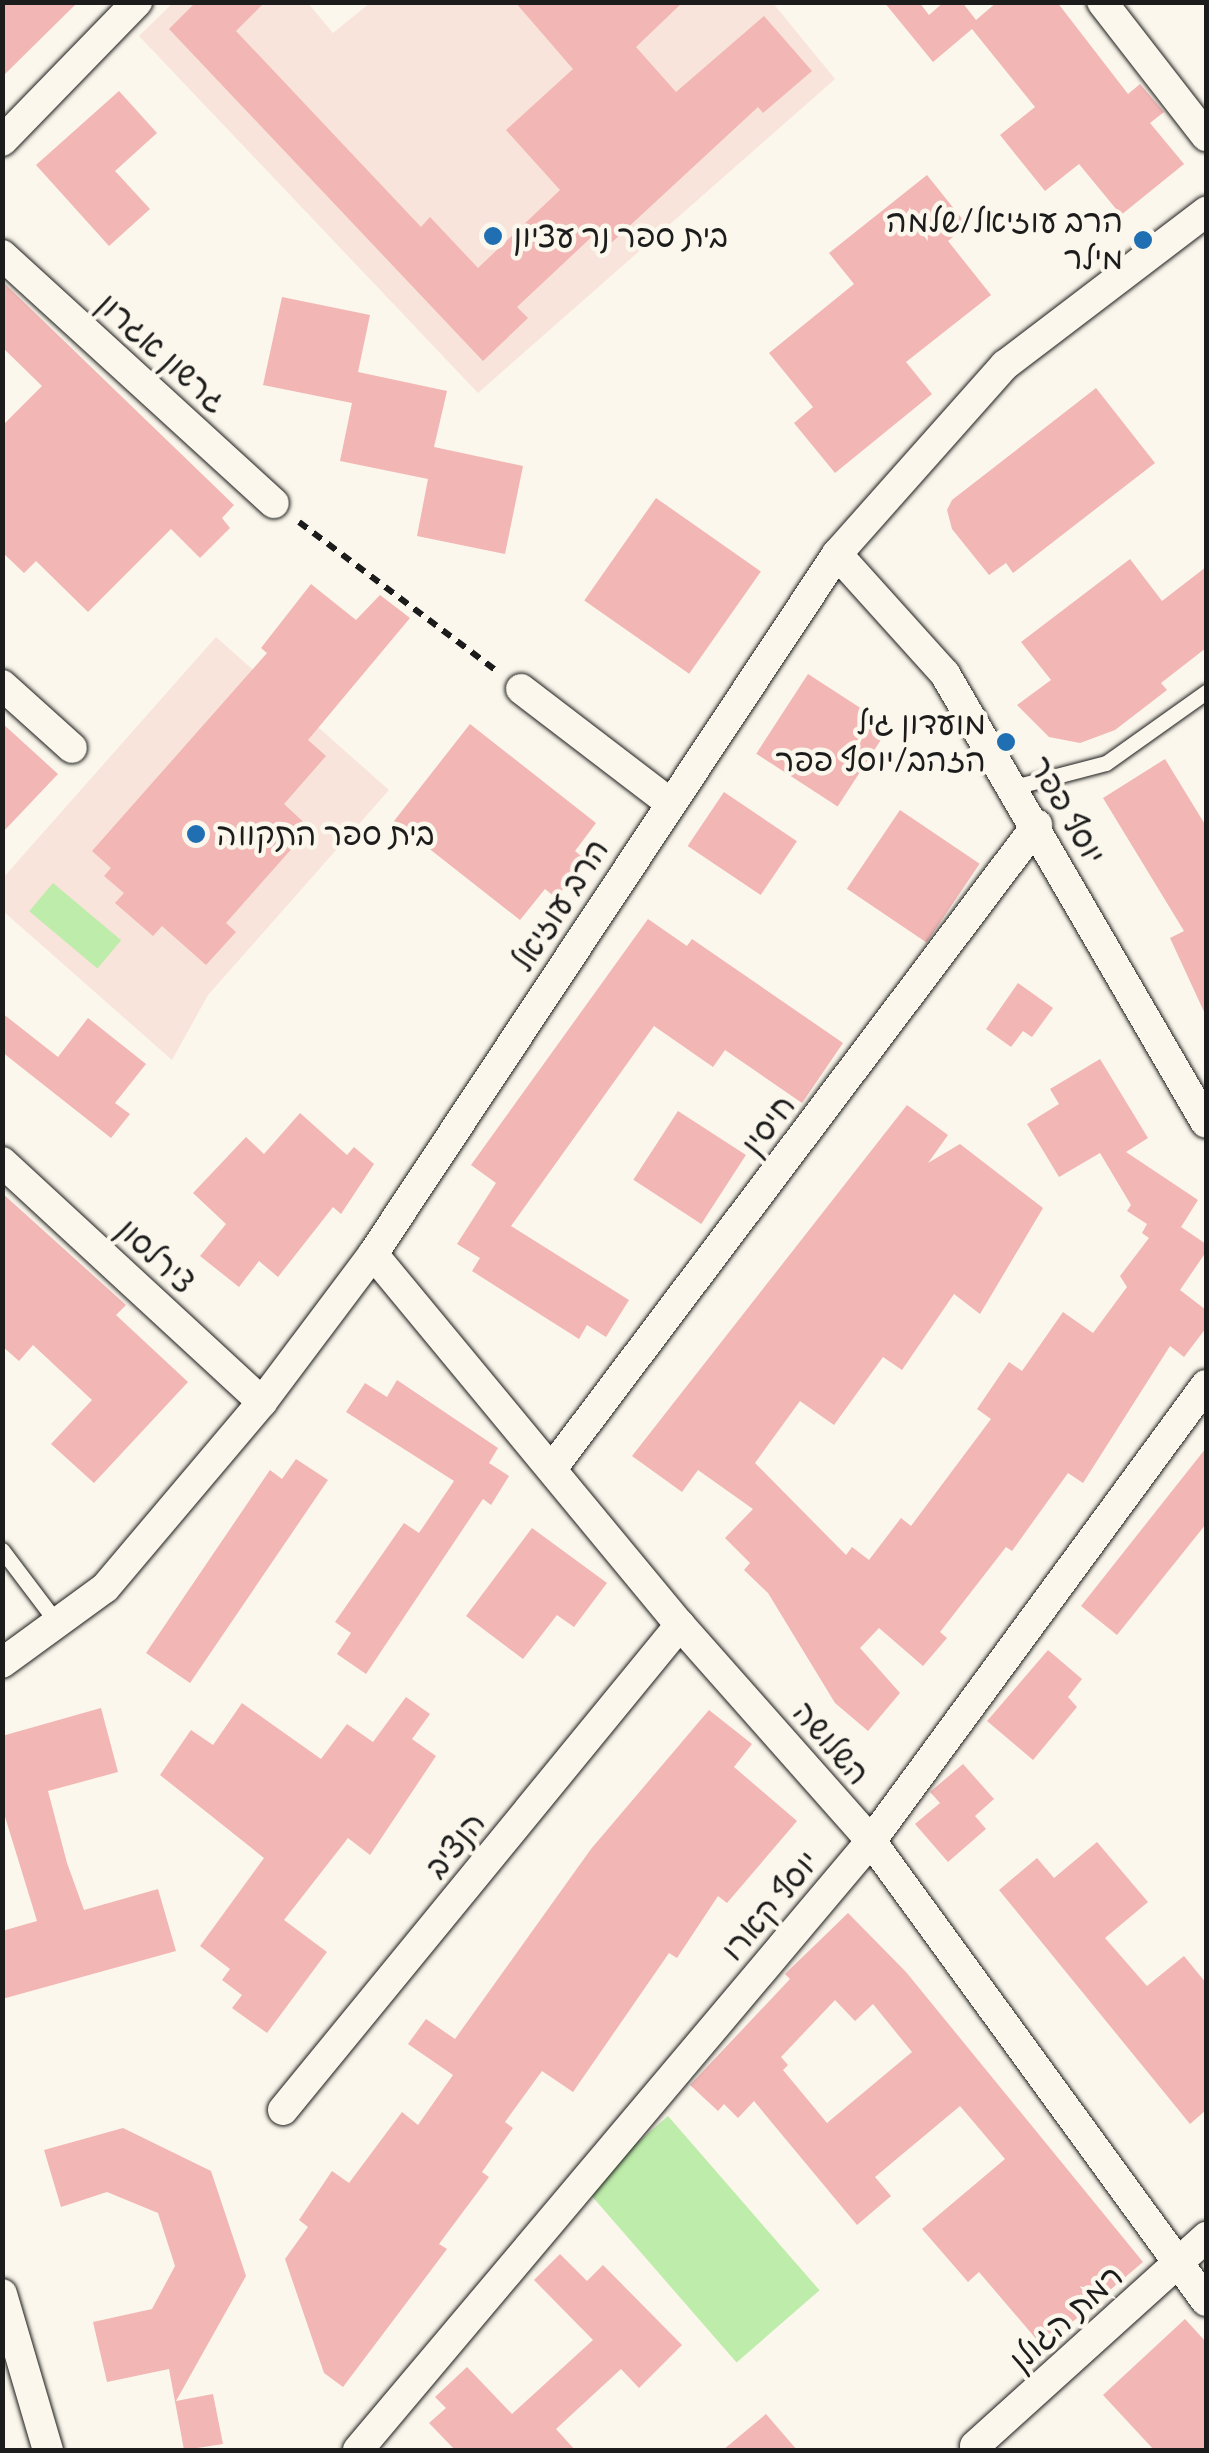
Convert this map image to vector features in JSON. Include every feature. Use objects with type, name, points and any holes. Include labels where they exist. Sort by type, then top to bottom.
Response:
[{"type":"street","points":[[2,141],[137,2]]},
{"type":"street","points":[[1102,2],[1206,136]]},
{"type":"street","name":"הרב עוזיאל","points":[[2,1663],[104,1588],[262,1402],[374,1254],[670,802],[838,554],[1006,365],[1206,212]]},
{"type":"street","name":"גרשון אגרון","points":[[2,255],[274,503]]},
{"type":"street","name":"יוסף פפר","points":[[838,554],[945,674],[1037,825],[1206,1122]]},
{"type":"street","points":[[2,685],[72,748]]},
{"type":"street","points":[[520,688],[670,802]]},
{"type":"street","name":"חיסין","points":[[554,1466],[1037,825]]},
{"type":"street","name":"צירלסון","points":[[2,1162],[262,1402]]},
{"type":"street","name":"השלושה","points":[[374,1254],[554,1466],[680,1625],[871,1841],[1206,2302]]},
{"type":"street","name":"יוסף קארו","points":[[361,2450],[871,1841],[1206,1385]]},
{"type":"street","name":"הנציב","points":[[283,2110],[680,1625]]},
{"type":"street","name":"רמת הגולן","points":[[980,2450],[976,2446],[1206,2237]]},
{"type":"street","points":[[2,2294],[48,2450]]},
{"type":"lane","points":[[1014,787],[1106,763],[1206,692]]},
{"type":"lane","points":[[2,1550],[58,1624]]},
{"type":"path","points":[[274,503],[520,688]]},
{"type":"shaded area","name":"בית ספר נר עציון","points":[[173,3],[308,3],[333,33],[370,3],[773,3],[835,79],[478,393],[139,36]]},
{"type":"shaded area","name":"בית ספר התקווה","points":[[216,637],[389,790],[208,995],[172,1060],[3,911],[3,878]]},
{"type":"green space","points":[[53,883],[121,940],[97,969],[29,911]]},
{"type":"green space","points":[[668,2116],[820,2290],[737,2363],[585,2188]]},
{"type":"building","points":[[2,2],[78,2],[2,77]]},
{"type":"building","points":[[196,2],[265,2],[236,31],[421,227],[430,217],[478,268],[560,190],[506,130],[573,69],[515,2],[683,2],[636,47],[676,92],[764,16],[812,71],[763,113],[758,107],[610,244],[598,231],[517,307],[528,318],[483,361],[169,29]]},
{"type":"building","points":[[884,2],[919,2],[929,15],[944,2],[962,2],[976,20],[997,2],[1057,2],[1128,94],[1140,84],[1164,112],[1150,123],[1184,164],[1121,215],[1079,164],[1045,191],[1000,135],[1035,107],[972,29],[933,62]]},
{"type":"building","points":[[119,91],[157,133],[115,171],[150,209],[109,246],[36,165]]},
{"type":"building","points":[[927,175],[967,225],[948,241],[991,295],[906,362],[932,394],[835,473],[794,423],[813,407],[769,353],[854,284],[829,253]]},
{"type":"building","points":[[2,281],[234,505],[222,518],[230,528],[200,558],[171,529],[88,612],[36,561],[24,573],[2,552],[2,426],[42,386],[2,347]]},
{"type":"building","points":[[282,297],[370,315],[358,372],[447,391],[434,447],[523,466],[505,554],[417,536],[428,479],[340,461],[352,403],[263,385]]},
{"type":"building","points":[[1096,388],[1155,463],[1013,573],[1006,563],[989,575],[952,529],[947,510],[952,500]]},
{"type":"building","points":[[656,498],[761,571],[689,674],[584,600]]},
{"type":"building","points":[[1130,559],[1162,601],[1206,567],[1206,648],[1161,683],[1167,690],[1115,730],[1080,743],[1049,737],[1017,705],[1051,680],[1021,642]]},
{"type":"building","points":[[311,584],[356,620],[380,595],[410,618],[308,740],[326,756],[284,804],[310,828],[226,923],[236,932],[206,965],[162,926],[153,936],[115,903],[124,893],[104,876],[111,868],[92,851],[267,653],[261,648]]},
{"type":"building","points":[[808,674],[889,727],[838,807],[756,754]]},
{"type":"building","points":[[2,723],[58,774],[2,833]]},
{"type":"building","points":[[470,724],[596,823],[575,851],[586,860],[556,898],[545,889],[520,920],[394,821]]},
{"type":"building","points":[[1165,759],[1206,826],[1206,1016],[1170,938],[1184,931],[1103,798]]},
{"type":"building","points":[[724,792],[797,841],[761,895],[688,846]]},
{"type":"building","points":[[900,810],[980,864],[926,942],[847,889]]},
{"type":"building","points":[[648,919],[687,946],[692,939],[843,1043],[802,1103],[725,1050],[713,1067],[654,1026],[511,1226],[629,1300],[606,1337],[587,1325],[579,1339],[472,1271],[480,1258],[457,1244],[496,1183],[471,1165]]},
{"type":"building","points":[[1018,983],[1053,1008],[1032,1037],[1023,1031],[1011,1047],[986,1029]]},
{"type":"building","points":[[2,1013],[58,1057],[88,1018],[146,1064],[115,1103],[130,1114],[111,1138],[2,1052]]},
{"type":"building","points":[[1100,1059],[1148,1138],[1126,1152],[1198,1200],[1181,1227],[1206,1244],[1206,1252],[1180,1290],[1206,1310],[1206,1328],[1184,1357],[1170,1346],[1083,1483],[1068,1473],[1012,1551],[1006,1547],[940,1632],[947,1638],[923,1666],[879,1628],[860,1648],[900,1693],[868,1731],[835,1703],[768,1593],[744,1570],[750,1563],[725,1538],[753,1509],[698,1470],[682,1492],[632,1456],[907,1105],[948,1135],[928,1163],[960,1144],[1043,1208],[980,1314],[954,1294],[902,1370],[883,1357],[834,1425],[800,1401],[755,1463],[846,1555],[852,1547],[869,1560],[901,1518],[911,1526],[991,1419],[977,1409],[1009,1362],[1022,1371],[1063,1312],[1093,1333],[1127,1287],[1120,1276],[1149,1238],[1142,1233],[1147,1224],[1127,1211],[1131,1205],[1100,1153],[1059,1177],[1027,1124],[1059,1104],[1050,1089]]},
{"type":"building","points":[[678,1111],[746,1155],[701,1224],[633,1180]]},
{"type":"building","points":[[300,1113],[347,1155],[354,1147],[374,1164],[341,1214],[333,1207],[278,1277],[259,1261],[239,1287],[200,1256],[226,1224],[193,1193],[246,1137],[264,1154]]},
{"type":"building","points":[[2,1193],[126,1305],[116,1315],[188,1382],[94,1483],[51,1444],[92,1400],[33,1345],[19,1361],[2,1346]]},
{"type":"building","points":[[397,1380],[498,1448],[489,1463],[509,1476],[491,1505],[483,1499],[366,1674],[337,1654],[351,1633],[335,1622],[404,1523],[419,1533],[454,1481],[346,1412],[365,1383],[387,1397]]},
{"type":"building","points":[[1206,1448],[1206,1524],[1117,1635],[1081,1606]]},
{"type":"building","points":[[296,1459],[328,1480],[190,1683],[146,1653],[270,1470],[282,1479]]},
{"type":"building","points":[[532,1528],[607,1583],[574,1627],[557,1615],[523,1659],[466,1616]]},
{"type":"building","points":[[1048,1650],[1082,1679],[1068,1697],[1077,1707],[1033,1760],[987,1721]]},
{"type":"building","points":[[406,1697],[430,1714],[412,1739],[436,1756],[370,1855],[348,1838],[284,1920],[327,1952],[267,2033],[232,2008],[242,1995],[222,1980],[230,1969],[200,1946],[264,1858],[160,1775],[191,1730],[213,1745],[242,1703],[321,1759],[347,1724],[373,1742]]},
{"type":"building","points":[[101,1708],[118,1772],[48,1791],[67,1863],[84,1910],[158,1889],[176,1951],[2,1999],[2,1931],[37,1921],[2,1807],[2,1736]]},
{"type":"building","points":[[709,1710],[752,1744],[734,1767],[797,1821],[727,1903],[718,1896],[677,1958],[669,1953],[573,2092],[542,2071],[505,2122],[513,2128],[482,2172],[489,2177],[439,2244],[447,2249],[343,2387],[324,2373],[285,2259],[308,2227],[299,2220],[332,2171],[349,2183],[402,2112],[418,2125],[453,2075],[408,2044],[426,2019],[455,2039],[591,1849]]},
{"type":"building","points":[[963,1764],[994,1799],[975,1816],[986,1829],[948,1862],[915,1824],[940,1803],[930,1792]]},
{"type":"building","points":[[1097,1842],[1148,1902],[1105,1938],[1147,1986],[1184,1956],[1206,1983],[1206,2110],[1190,2124],[999,1890],[1037,1858],[1054,1878]]},
{"type":"building","points":[[848,1913],[906,1972],[1143,2262],[1043,2347],[979,2272],[968,2282],[922,2229],[1005,2159],[960,2106],[875,2177],[891,2196],[857,2225],[754,2101],[738,2118],[724,2104],[718,2111],[690,2085],[790,1979],[785,1974]],"holes":[[[835,2000],[855,2021],[873,2004],[912,2052],[827,2123],[783,2070],[788,2065],[781,2057]]]},
{"type":"building","points":[[123,2128],[211,2171],[246,2276],[176,2401],[213,2394],[223,2444],[184,2450],[169,2369],[107,2382],[93,2322],[152,2309],[175,2266],[158,2213],[107,2192],[61,2207],[44,2150]]},
{"type":"building","points":[[560,2254],[587,2281],[603,2265],[682,2345],[639,2388],[621,2369],[556,2429],[575,2450],[455,2450],[429,2423],[446,2408],[435,2397],[467,2367],[512,2414],[593,2340],[534,2280]]},
{"type":"building","points":[[1185,2319],[1206,2342],[1206,2450],[1154,2450],[1103,2395]]},
{"type":"building","points":[[766,2414],[797,2450],[723,2450]]},
{"type":"place","name":"בית ספר נר עציון","points":[[493,236]]},
{"type":"place","name":"הרב עוזיאל/שלמה מילר","points":[[1143,240]]},
{"type":"place","name":"מועדון גיל הזהב/יוסף פפר","points":[[1006,742]]},
{"type":"place","name":"בית ספר התקווה","points":[[196,834]]}]
